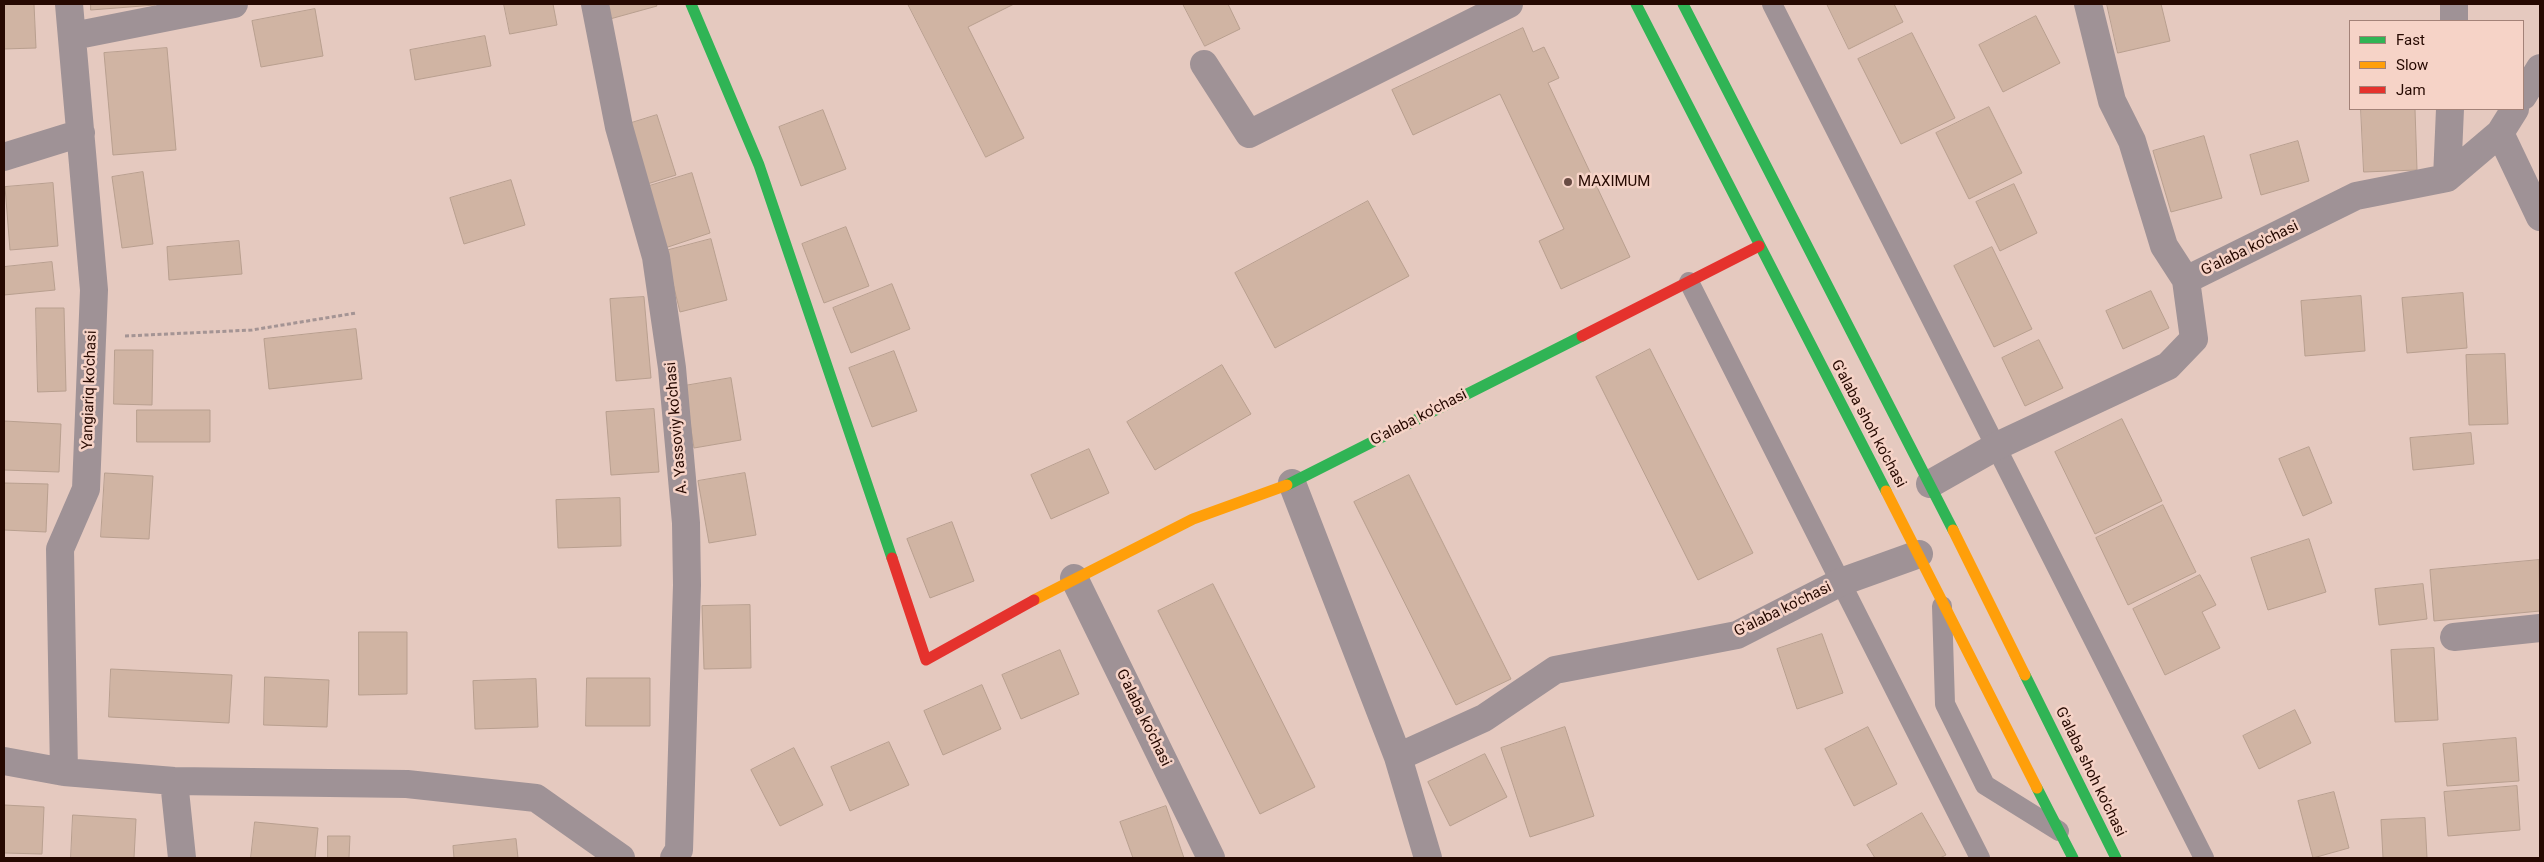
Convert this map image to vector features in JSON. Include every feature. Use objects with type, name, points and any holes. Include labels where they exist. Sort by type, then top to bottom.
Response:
[{"type":"main road","name":"G'alaba ko'chasi","points":[[691,4],[759,166],[926,660],[1074,578],[1193,519],[1292,483],[1759,246]]},
{"type":"main road","name":"G'alaba shoh ko'chasi","points":[[1636,4],[2073,858]]},
{"type":"main road","name":"G'alaba shoh ko'chasi","points":[[1683,4],[1930,484],[2116,858]]},
{"type":"street","name":"Yangiariq ko'chasi","points":[[64,772],[60,549],[86,489],[94,290],[69,4]]},
{"type":"street","points":[[73,36],[234,4]]},
{"type":"street","name":"A. Yassoviy ko'chasi","points":[[595,4],[619,127],[656,257],[672,368],[686,524],[687,585],[679,850],[674,858]]},
{"type":"street","points":[[1204,64],[1249,134],[1509,4]]},
{"type":"street","points":[[2088,4],[2112,101],[2132,141],[2164,246],[2186,280]]},
{"type":"street","points":[[2454,4],[2454,20]]},
{"type":"street","points":[[2524,94],[2540,68]]},
{"type":"street","points":[[2447,178],[2450,110]]},
{"type":"street","name":"G'alaba ko'chasi","points":[[1930,484],[1997,446],[2168,366],[2194,339],[2186,280],[2356,196],[2447,178],[2500,133],[2514,110]]},
{"type":"street","points":[[4,157],[81,133]]},
{"type":"street","points":[[2500,133],[2540,217]]},
{"type":"street","points":[[1292,483],[1398,757],[1428,858]]},
{"type":"street","name":"G'alaba ko'chasi","points":[[1398,757],[1484,718],[1555,670],[1736,635],[1841,582],[1919,554]]},
{"type":"street","name":"G'alaba ko'chasi","points":[[1074,578],[1211,858]]},
{"type":"street","points":[[2454,637],[2540,628]]},
{"type":"street","points":[[4,760],[64,772],[174,781],[406,784],[536,798],[621,858]]},
{"type":"street","points":[[174,781],[182,858]]},
{"type":"lane","points":[[1772,4],[2204,858]]},
{"type":"lane","points":[[1689,282],[1980,858]]},
{"type":"lane","points":[[1942,599],[1945,704],[1985,785],[2059,831]]},
{"type":"path","points":[[92,338],[252,330],[356,313]]},
{"type":"building","points":[[4,4],[34,4],[36,48],[4,49]]},
{"type":"building","points":[[91,4],[155,4],[155,5],[91,10]]},
{"type":"building","points":[[504,4],[553,4],[557,25],[510,34]]},
{"type":"building","points":[[606,4],[656,4],[657,6],[610,19]]},
{"type":"building","points":[[908,4],[1014,4],[968,27],[1024,138],[986,157]]},
{"type":"building","points":[[1183,4],[1228,4],[1240,29],[1205,46]]},
{"type":"building","points":[[1827,4],[1894,4],[1903,22],[1849,49]]},
{"type":"building","points":[[2107,4],[2161,4],[2170,41],[2118,53]]},
{"type":"building","points":[[315,9],[323,56],[261,67],[252,21]]},
{"type":"building","points":[[2036,16],[2060,63],[2003,92],[1979,45]]},
{"type":"building","name":"MAXIMUM","points":[[1523,28],[1533,52],[1544,47],[1559,78],[1548,83],[1630,257],[1561,289],[1539,241],[1564,229],[1500,94],[1413,135],[1392,90]]},
{"type":"building","points":[[1912,33],[1955,118],[1901,144],[1858,59]]},
{"type":"building","points":[[485,36],[491,66],[415,80],[410,50]]},
{"type":"building","points":[[167,48],[176,150],[113,155],[104,53]]},
{"type":"building","points":[[1989,107],[2022,173],[1969,199],[1936,133]]},
{"type":"building","points":[[823,110],[846,169],[801,186],[779,127]]},
{"type":"building","points":[[2361,110],[2415,110],[2417,170],[2364,172]]},
{"type":"building","points":[[657,115],[676,175],[644,185],[625,125]]},
{"type":"building","points":[[2204,136],[2222,198],[2171,212],[2153,151]]},
{"type":"building","points":[[2298,141],[2309,181],[2261,195],[2250,155]]},
{"type":"building","points":[[143,172],[153,244],[122,248],[112,177]]},
{"type":"building","points":[[692,173],[710,233],[665,248],[646,187]]},
{"type":"building","points":[[511,180],[525,225],[464,244],[450,198]]},
{"type":"building","points":[[53,183],[58,246],[10,250],[5,187]]},
{"type":"building","points":[[2014,184],[2037,233],[2000,251],[1976,202]]},
{"type":"building","points":[[1368,201],[1409,276],[1275,348],[1235,273]]},
{"type":"building","points":[[846,227],[869,286],[824,303],[802,244]]},
{"type":"building","points":[[711,239],[727,300],[680,312],[665,251]]},
{"type":"building","points":[[239,241],[242,274],[169,280],[167,247]]},
{"type":"building","points":[[1992,247],[2032,329],[1994,347],[1954,266]]},
{"type":"building","points":[[52,262],[55,290],[4,295],[4,267]]},
{"type":"building","points":[[892,284],[910,329],[851,353],[833,308]]},
{"type":"building","points":[[2151,291],[2169,328],[2123,349],[2106,311]]},
{"type":"building","points":[[2463,293],[2467,348],[2407,353],[2402,298]]},
{"type":"building","points":[[2361,296],[2365,351],[2305,356],[2301,301]]},
{"type":"building","points":[[644,297],[651,378],[616,381],[610,299]]},
{"type":"building","points":[[36,308],[64,308],[66,391],[38,392]]},
{"type":"building","points":[[356,329],[362,379],[269,389],[264,339]]},
{"type":"building","points":[[2039,340],[2063,388],[2025,406],[2002,358]]},
{"type":"building","points":[[1650,349],[1753,553],[1698,580],[1596,377]]},
{"type":"building","points":[[115,350],[153,350],[152,405],[114,404]]},
{"type":"building","points":[[894,351],[917,411],[872,427],[849,368]]},
{"type":"building","points":[[2505,354],[2508,424],[2469,425],[2466,355]]},
{"type":"building","points":[[1222,365],[1251,414],[1155,470],[1127,422]]},
{"type":"building","points":[[731,378],[741,440],[694,448],[684,386]]},
{"type":"building","points":[[654,409],[659,472],[611,475],[606,412]]},
{"type":"building","points":[[137,410],[210,410],[210,442],[137,442]]},
{"type":"building","points":[[2122,419],[2162,501],[2095,534],[2055,452]]},
{"type":"building","points":[[4,421],[61,424],[59,472],[4,470]]},
{"type":"building","points":[[2471,433],[2474,464],[2413,470],[2410,438]]},
{"type":"building","points":[[2309,447],[2332,503],[2303,516],[2279,459]]},
{"type":"building","points":[[1089,449],[1109,493],[1051,519],[1031,475]]},
{"type":"building","points":[[105,473],[153,476],[149,539],[101,537]]},
{"type":"building","points":[[745,473],[756,535],[709,543],[698,481]]},
{"type":"building","points":[[1409,475],[1511,679],[1456,705],[1354,502]]},
{"type":"building","points":[[4,483],[48,484],[46,532],[4,530]]},
{"type":"building","points":[[620,498],[621,546],[558,548],[556,500]]},
{"type":"building","points":[[2163,505],[2196,572],[2128,605],[2096,538]]},
{"type":"building","points":[[952,522],[974,581],[930,598],[907,539]]},
{"type":"building","points":[[2309,539],[2326,592],[2268,610],[2251,558]]},
{"type":"building","points":[[2539,560],[2540,611],[2434,621],[2430,570]]},
{"type":"building","points":[[2200,575],[2216,605],[2202,612],[2220,648],[2165,675],[2133,609]]},
{"type":"building","points":[[1213,584],[1315,787],[1260,814],[1158,611]]},
{"type":"building","points":[[2423,584],[2427,619],[2379,625],[2375,589]]},
{"type":"building","points":[[750,605],[751,668],[704,669],[702,606]]},
{"type":"building","points":[[359,632],[407,632],[407,694],[359,695]]},
{"type":"building","points":[[1822,634],[1843,693],[1797,709],[1777,649]]},
{"type":"building","points":[[2434,648],[2438,720],[2395,722],[2391,650]]},
{"type":"building","points":[[1060,650],[1079,694],[1021,719],[1002,675]]},
{"type":"building","points":[[111,669],[232,675],[229,723],[109,717]]},
{"type":"building","points":[[265,677],[329,680],[327,727],[264,725]]},
{"type":"building","points":[[587,678],[650,678],[650,726],[586,726]]},
{"type":"building","points":[[536,679],[538,727],[475,729],[473,681]]},
{"type":"building","points":[[982,685],[1001,729],[943,755],[924,711]]},
{"type":"building","points":[[2295,710],[2311,743],[2259,769],[2243,736]]},
{"type":"building","points":[[1565,727],[1594,816],[1530,837],[1501,748]]},
{"type":"building","points":[[1868,727],[1897,784],[1854,806],[1825,749]]},
{"type":"building","points":[[2516,738],[2519,781],[2447,786],[2443,744]]},
{"type":"building","points":[[889,742],[909,785],[850,811],[831,767]]},
{"type":"building","points":[[794,748],[823,805],[780,826],[751,770]]},
{"type":"building","points":[[1485,754],[1507,797],[1450,826],[1428,782]]},
{"type":"building","points":[[2517,786],[2520,830],[2448,836],[2444,792]]},
{"type":"building","points":[[2334,792],[2349,848],[2313,858],[2298,801]]},
{"type":"building","points":[[4,805],[44,807],[42,854],[4,853]]},
{"type":"building","points":[[1166,806],[1184,858],[1133,858],[1120,822]]},
{"type":"building","points":[[1922,813],[1946,855],[1940,858],[1875,858],[1867,845]]},
{"type":"building","points":[[73,815],[136,819],[134,858],[71,858]]},
{"type":"building","points":[[2425,818],[2427,858],[2383,858],[2381,820]]},
{"type":"building","points":[[255,822],[318,828],[315,858],[251,858]]},
{"type":"building","points":[[328,836],[350,836],[349,858],[328,858]]},
{"type":"building","points":[[516,839],[518,858],[454,858],[453,846]]},
{"type":"traffic: fast","points":[[691,4],[759,165],[892,558]]},
{"type":"traffic: fast","points":[[1636,4],[1886,491]]},
{"type":"traffic: fast","points":[[1683,4],[1953,530]]},
{"type":"traffic: fast","points":[[1287,485],[1582,336]]},
{"type":"traffic: fast","points":[[2025,675],[2116,858]]},
{"type":"traffic: fast","points":[[2037,788],[2073,858]]},
{"type":"traffic: slow","points":[[1034,600],[1193,519],[1287,485]]},
{"type":"traffic: slow","points":[[1886,491],[2037,788]]},
{"type":"traffic: slow","points":[[1953,530],[2025,675]]},
{"type":"traffic: jam","points":[[1582,336],[1759,246]]},
{"type":"traffic: jam","points":[[892,558],[926,660],[1034,600]]},
{"type":"place","name":"MAXIMUM","points":[[1568,182]]}]
